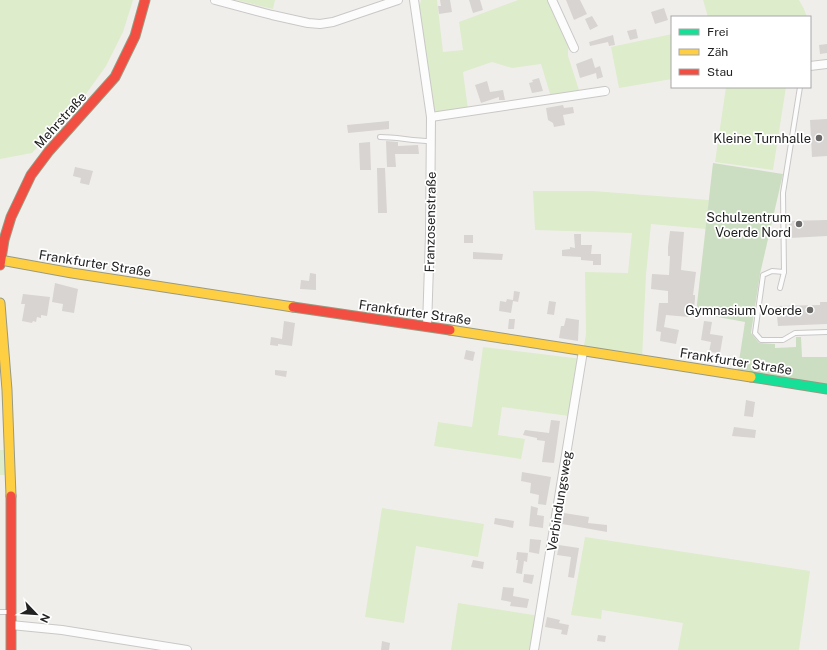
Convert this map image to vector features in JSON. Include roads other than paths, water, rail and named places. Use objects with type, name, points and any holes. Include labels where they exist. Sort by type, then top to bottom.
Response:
[{"type":"main road","name":"Mehrstraße","points":[[0,262],[4,240],[11,217],[32,175],[49,151],[115,77],[134,36],[145,0]]},
{"type":"main road","name":"Frankfurter Straße","points":[[0,262],[203,294],[642,359],[827,389]]},
{"type":"main road","points":[[0,303],[8,396],[12,612],[11,650]]},
{"type":"street","points":[[215,0],[272,15],[308,23],[320,24],[333,22],[398,0]]},
{"type":"street","name":"Franzosenstraße","points":[[414,0],[431,117],[430,234],[427,327]]},
{"type":"street","points":[[552,0],[574,48]]},
{"type":"street","points":[[811,66],[827,64]]},
{"type":"street","points":[[431,117],[605,91]]},
{"type":"street","name":"Verbindungsweg","points":[[534,650],[583,351]]},
{"type":"street","points":[[11,625],[62,630],[187,650]]},
{"type":"lane","points":[[780,288],[784,272],[783,193],[800,88]]},
{"type":"lane","points":[[380,137],[397,137],[431,141]]},
{"type":"lane","points":[[784,272],[772,271],[763,275],[755,333],[761,340],[783,340],[795,333],[827,332]]},
{"type":"lane","points":[[0,612],[12,612]]},
{"type":"place","name":"Kleine Turnhalle","points":[[819,138]]},
{"type":"place","name":"Schulzentrum Voerde Nord","points":[[799,224]]},
{"type":"place","name":"Gymnasium Voerde","points":[[810,310]]}]
